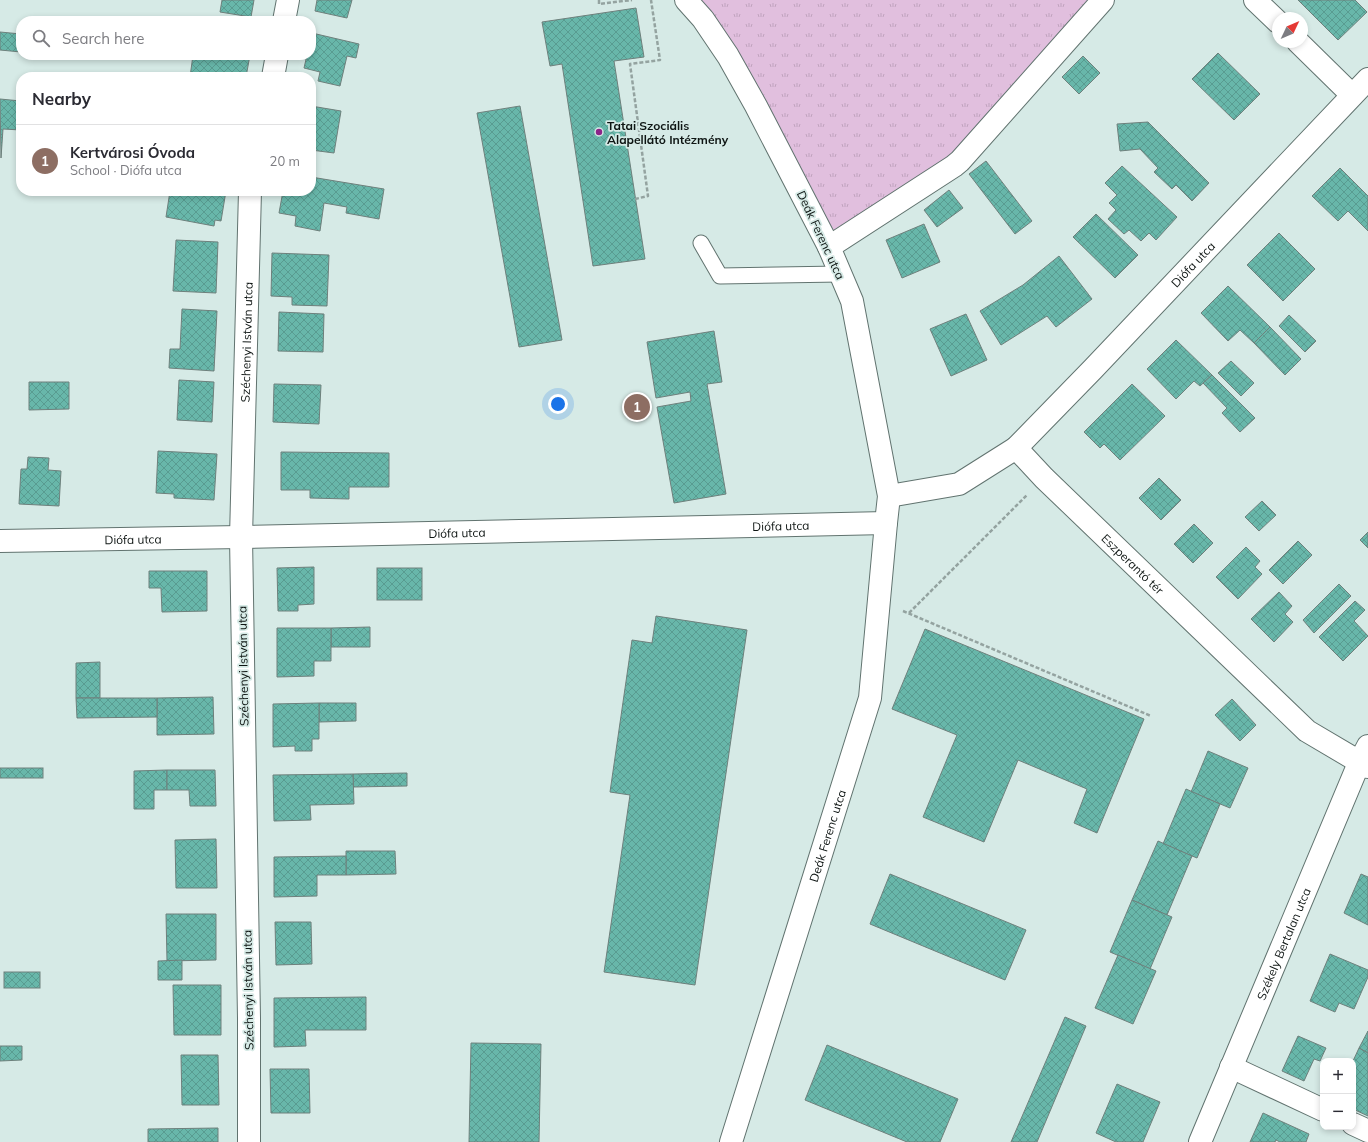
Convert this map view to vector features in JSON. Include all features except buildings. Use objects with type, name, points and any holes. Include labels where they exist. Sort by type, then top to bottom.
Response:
[{"type":"street","points":[[285,16],[288,0]]},
{"type":"street","name":"Deák Ferenc utca","points":[[686,0],[703,19],[728,56],[780,151],[829,247],[852,301],[889,496]]},
{"type":"street","points":[[829,247],[960,161],[1103,0]]},
{"type":"street","points":[[1255,0],[1272,16]]},
{"type":"street","points":[[1304,48],[1352,95]]},
{"type":"street","points":[[274,72],[276,60]]},
{"type":"street","name":"Diófa utca","points":[[1016,448],[1368,79]]},
{"type":"street","name":"Széchenyi István utca","points":[[249,1142],[249,1018],[241,537],[250,196]]},
{"type":"street","points":[[886,523],[889,496],[959,484],[1016,448]]},
{"type":"street","name":"Eszperantó tér","points":[[1016,448],[1044,478],[1307,731],[1365,758]]},
{"type":"street","name":"Deák Ferenc utca","points":[[731,1142],[870,698],[886,523]]},
{"type":"street","name":"Diófa utca","points":[[0,541],[886,523]]},
{"type":"street","name":"Székely Bertalan utca","points":[[1200,1142],[1365,758]]},
{"type":"street","points":[[1231,1067],[1320,1109]]},
{"type":"street","points":[[1356,1125],[1368,1131]]},
{"type":"lane","points":[[701,243],[720,276],[840,274]]},
{"type":"path","points":[[598,0],[599,4],[632,0]]},
{"type":"path","points":[[635,199],[648,196],[630,64],[660,60],[651,0]]},
{"type":"path","points":[[909,613],[1044,478]]},
{"type":"path","points":[[879,600],[1151,716]]},
{"type":"green space","points":[[686,0],[1103,0],[967,155],[829,247]]},
{"type":"place","name":"Tatai Szociális Alapellátó Intézmény","points":[[599,132]]},
{"type":"place","name":"Kertvárosi Óvoda","points":[[637,407]]}]
